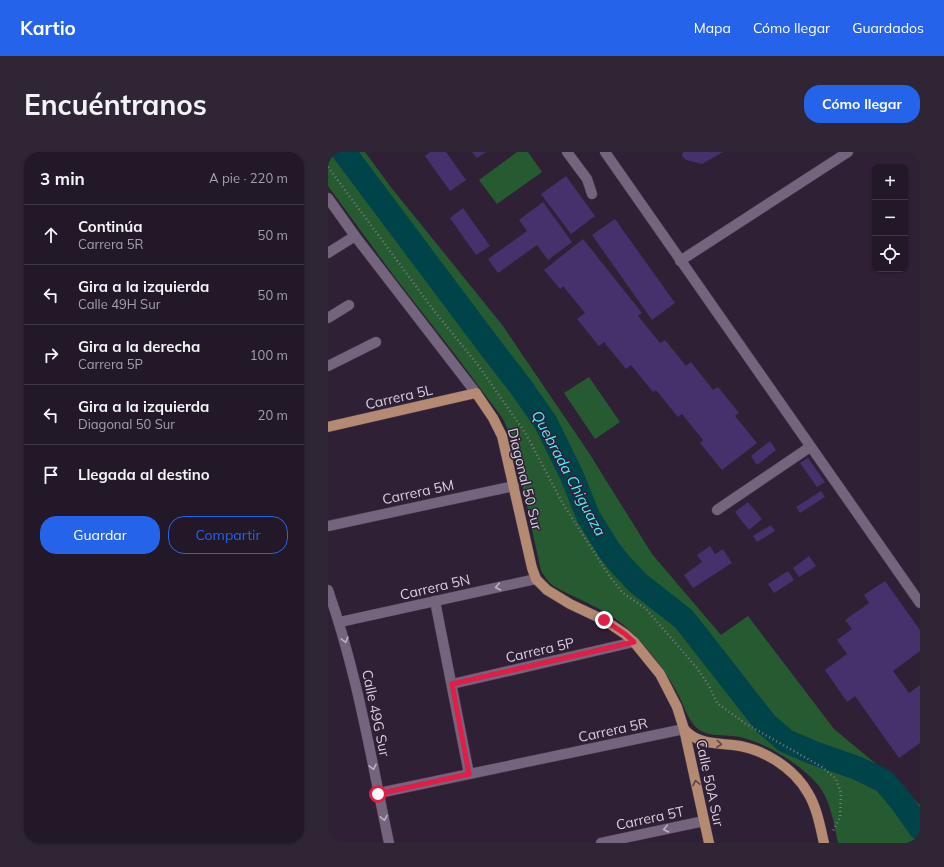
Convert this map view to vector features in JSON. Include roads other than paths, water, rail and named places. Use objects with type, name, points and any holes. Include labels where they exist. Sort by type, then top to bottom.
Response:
[{"type":"main road","name":"Carrera 5L","points":[[328,427],[476,393]]},
{"type":"main road","name":"Diagonal 50 Sur","points":[[476,393],[493,418],[502,436],[532,568],[536,579]]},
{"type":"main road","points":[[536,579],[547,590],[556,596],[604,620],[634,642],[660,674],[677,707],[684,729],[692,736],[713,743],[746,747],[774,760],[788,770],[800,781],[808,794],[818,817],[824,843]]},
{"type":"main road","name":"Calle 50A Sur","points":[[684,729],[709,843]]},
{"type":"street","points":[[567,152],[587,179],[592,194]]},
{"type":"street","points":[[605,152],[920,603]]},
{"type":"street","points":[[680,261],[848,152]]},
{"type":"street","name":"Diagonal 50 Sur","points":[[328,198],[355,236],[476,393]]},
{"type":"street","points":[[328,253],[355,236]]},
{"type":"street","points":[[328,318],[349,305]]},
{"type":"street","points":[[328,366],[376,342]]},
{"type":"street","points":[[717,510],[810,447]]},
{"type":"street","name":"Carrera 5M","points":[[328,526],[514,486]]},
{"type":"street","name":"Carrera 5N","points":[[340,622],[536,579]]},
{"type":"street","name":"Calle 49G Sur","points":[[328,590],[340,622],[352,666],[389,843]]},
{"type":"street","points":[[435,601],[469,774]]},
{"type":"street","name":"Carrera 5P","points":[[452,684],[634,642]]},
{"type":"street","name":"Carrera 5R","points":[[378,794],[684,729]]},
{"type":"street","name":"Carrera 5T","points":[[601,843],[704,821]]},
{"type":"waterway","name":"Quebrada Chiguaza","points":[[344,152],[521,387],[546,423],[572,476],[588,516],[609,550],[620,564],[638,583],[684,619],[766,724],[786,741],[814,753],[857,768],[884,781],[901,801],[920,828]]}]
